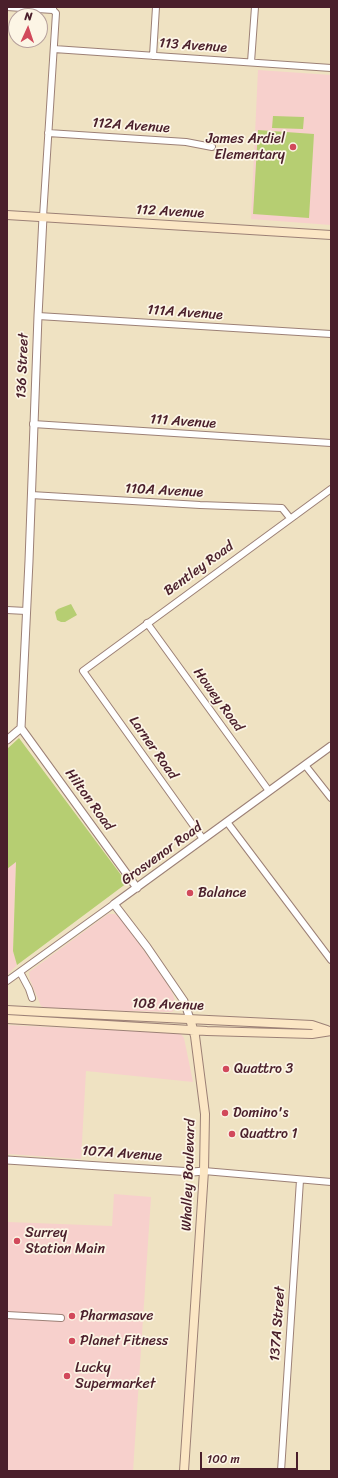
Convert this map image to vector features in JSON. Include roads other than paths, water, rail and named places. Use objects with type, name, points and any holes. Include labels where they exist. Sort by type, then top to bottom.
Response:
[{"type":"main road","name":"112 Avenue","points":[[7,215],[331,234]]},
{"type":"main road","name":"108 Avenue","points":[[7,1010],[312,1025],[329,1030]]},
{"type":"main road","name":"Whalley Boulevard","points":[[184,1471],[204,1171],[205,1114],[193,1030],[190,1019]]},
{"type":"main road","name":"108 Avenue","points":[[7,1020],[193,1030],[312,1034],[329,1030]]},
{"type":"street","points":[[7,7],[53,8]]},
{"type":"street","points":[[153,56],[156,7]]},
{"type":"street","points":[[251,62],[255,7]]},
{"type":"street","name":"136 Street","points":[[21,728],[38,316],[56,13],[53,8]]},
{"type":"street","name":"113 Avenue","points":[[54,49],[331,68]]},
{"type":"street","name":"112A Avenue","points":[[48,133],[186,142],[212,147]]},
{"type":"street","name":"111A Avenue","points":[[38,316],[331,334]]},
{"type":"street","name":"111 Avenue","points":[[33,424],[331,443]]},
{"type":"street","name":"Bentley Road","points":[[83,671],[331,489]]},
{"type":"street","name":"110A Avenue","points":[[31,495],[200,505],[282,508],[290,518]]},
{"type":"street","points":[[7,610],[26,611]]},
{"type":"street","name":"Howey Road","points":[[147,623],[269,791]]},
{"type":"street","name":"Larner Road","points":[[83,671],[203,840]]},
{"type":"street","points":[[7,740],[21,728]]},
{"type":"street","name":"Hilton Road","points":[[21,728],[137,888]]},
{"type":"street","name":"Grosvenor Road","points":[[7,981],[331,746]]},
{"type":"street","points":[[305,765],[331,798]]},
{"type":"street","points":[[227,822],[331,960]]},
{"type":"street","name":"Whalley Boulevard","points":[[114,904],[147,947],[184,1001],[190,1019]]},
{"type":"street","points":[[20,972],[32,998]]},
{"type":"street","name":"107A Avenue","points":[[7,1160],[193,1172],[204,1171],[331,1182]]},
{"type":"street","name":"137A Street","points":[[281,1471],[300,1180]]},
{"type":"street","points":[[7,1315],[61,1318]]},
{"type":"place","name":"James Ardiel Elementary","points":[[293,147]]},
{"type":"place","name":"Balance","points":[[190,893]]},
{"type":"place","name":"Quattro 3","points":[[226,1069]]},
{"type":"place","name":"Domino's","points":[[225,1113]]},
{"type":"place","name":"Quattro 1","points":[[232,1134]]},
{"type":"place","name":"Surrey Station Main","points":[[17,1241]]},
{"type":"place","name":"Pharmasave","points":[[72,1316]]},
{"type":"place","name":"Planet Fitness","points":[[72,1341]]},
{"type":"place","name":"Lucky Supermarket","points":[[67,1376]]}]
